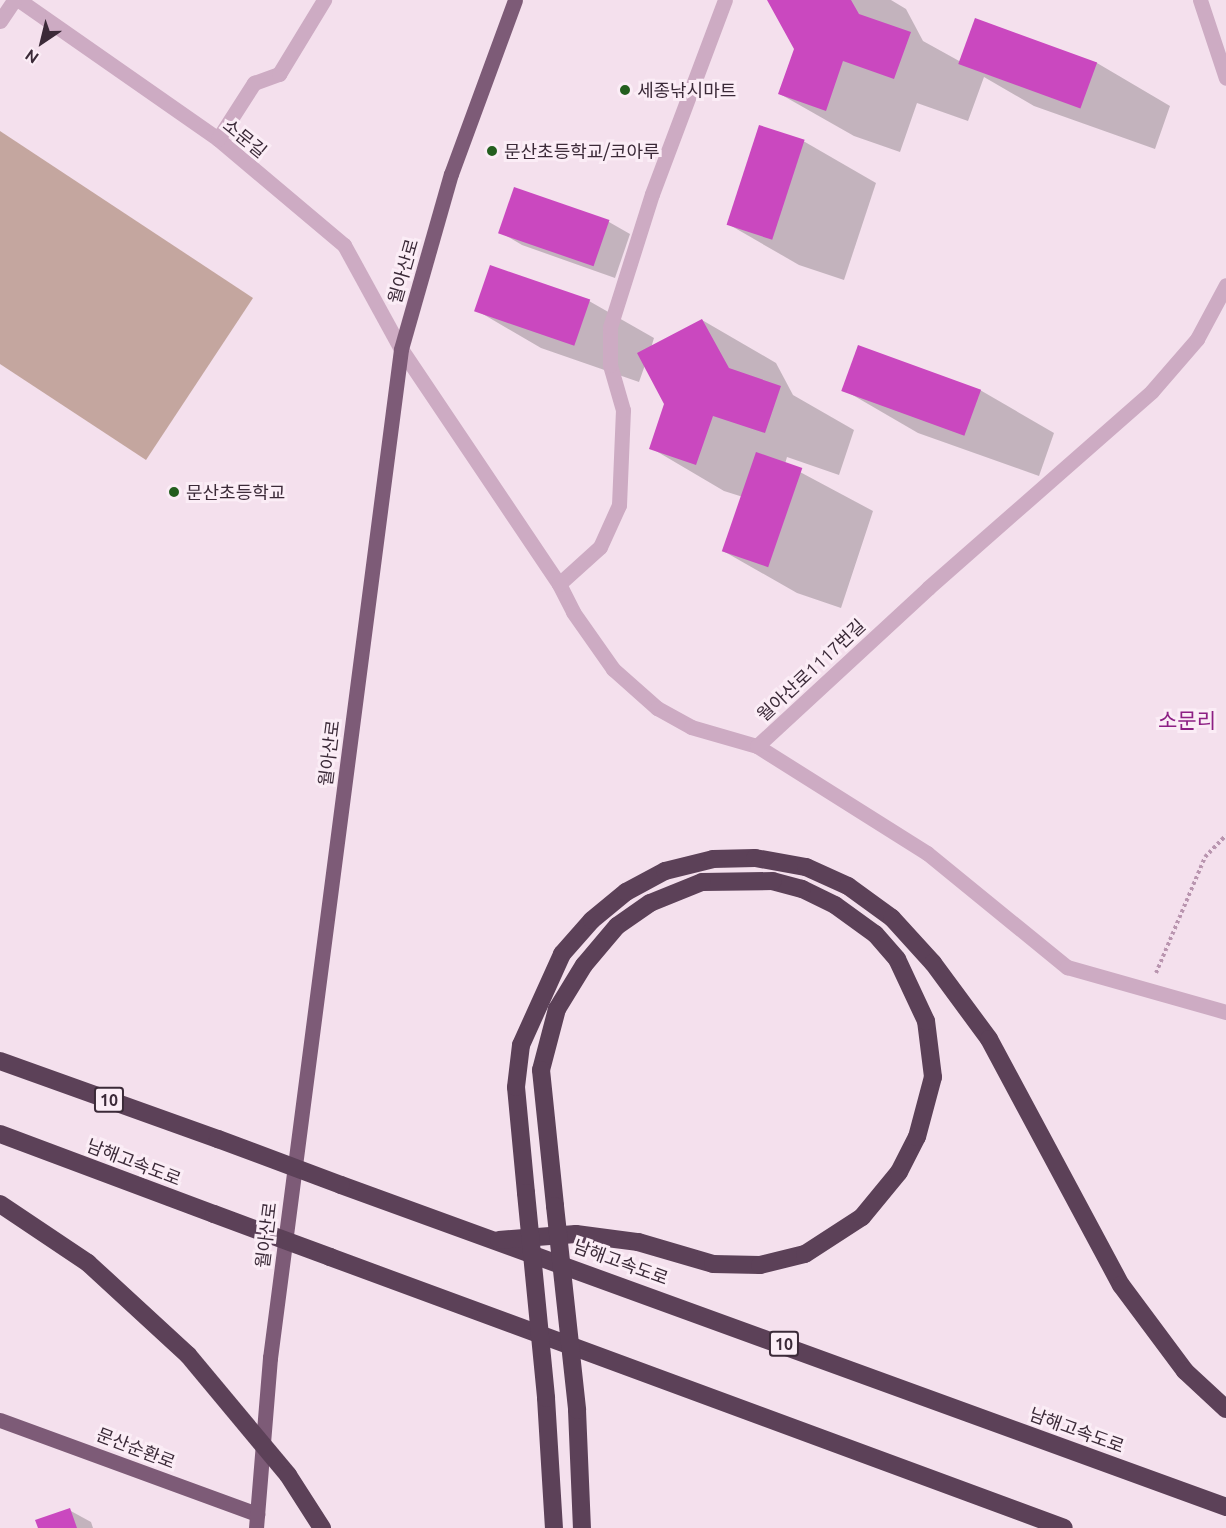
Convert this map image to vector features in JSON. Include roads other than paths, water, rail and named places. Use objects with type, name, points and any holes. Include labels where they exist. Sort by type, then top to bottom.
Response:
[{"type":"highway","points":[[554,1528],[546,1398],[516,1087],[520,1045],[562,954],[592,920],[626,892],[665,871],[713,858],[755,858],[806,867],[848,886],[892,918],[933,963],[989,1039],[1121,1285],[1185,1371],[1226,1409]]},
{"type":"highway","points":[[499,1240],[576,1233],[638,1242],[713,1264],[760,1265],[805,1254],[862,1217],[899,1172],[920,1128],[933,1077],[926,1021],[897,959],[875,934],[835,904],[773,881],[702,882],[650,903],[617,926],[584,965],[557,1009],[541,1070],[555,1206],[577,1410],[582,1528]]},
{"type":"highway","name":"남해고속도로","points":[[0,1061],[218,1138],[341,1185],[499,1240],[1226,1506]]},
{"type":"highway","name":"남해고속도로","points":[[0,1134],[1064,1528]]},
{"type":"highway","points":[[0,1204],[88,1263],[188,1355],[288,1475],[322,1528]]},
{"type":"main road","name":"월아산로","points":[[256,1521],[270,1358],[401,349],[451,174],[515,0]]},
{"type":"main road","name":"문산순환로","points":[[0,1420],[256,1521]]},
{"type":"street","points":[[0,21],[14,0]]},
{"type":"street","name":"소문길","points":[[19,0],[218,139],[344,245],[401,349]]},
{"type":"street","points":[[218,139],[254,83],[279,74],[324,0]]},
{"type":"street","points":[[559,584],[600,547],[619,505],[623,410],[610,365],[610,327],[652,194],[725,0]]},
{"type":"street","points":[[1200,0],[1212,27],[1226,78]]},
{"type":"street","name":"월아산로1117번길","points":[[401,349],[614,669],[657,708],[691,728],[757,746],[928,588],[1152,391],[1197,339],[1226,285]]},
{"type":"street","points":[[757,746],[927,853],[1067,967],[1148,993],[1226,1012]]},
{"type":"place","name":"세종낚시마트","points":[[625,90]]},
{"type":"place","name":"문산초등학교/코아루","points":[[492,151]]},
{"type":"place","name":"문산초등학교","points":[[174,492]]},
{"type":"district","name":"소문리","points":[[1187,720]]}]
